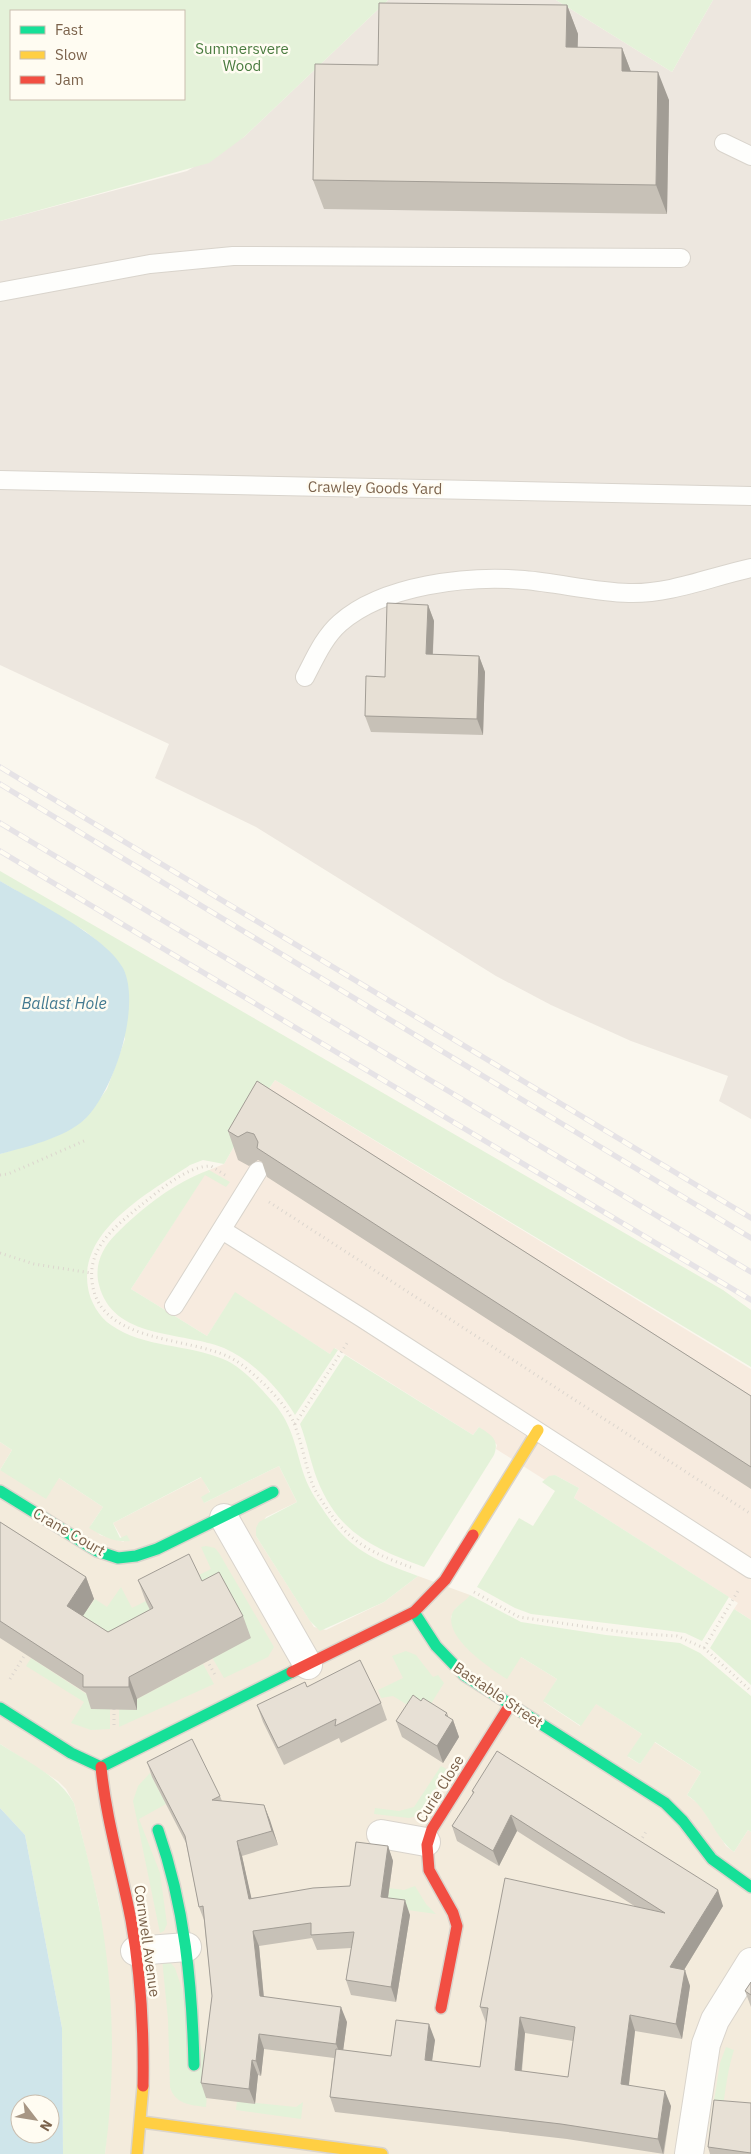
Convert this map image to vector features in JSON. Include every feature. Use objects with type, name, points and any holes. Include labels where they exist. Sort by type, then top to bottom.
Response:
[{"type":"street","points":[[0,1708],[71,1753],[101,1767],[414,1612],[445,1580],[538,1430]]},
{"type":"street","name":"Crane Court","points":[[0,1491],[94,1549],[105,1555],[121,1559],[137,1557],[224,1518],[273,1492]]},
{"type":"street","points":[[224,1518],[308,1665]]},
{"type":"street","name":"Bastable Street","points":[[414,1612],[425,1634],[451,1664],[464,1675],[665,1803],[688,1825],[707,1854],[717,1864],[751,1887]]},
{"type":"street","name":"Curie Close","points":[[441,2008],[456,1926],[454,1915],[431,1876],[426,1855],[426,1842],[432,1829],[510,1705]]},
{"type":"street","name":"Cornwell Avenue","points":[[101,1767],[104,1804],[126,1890],[136,1951],[142,2009],[142,2122],[137,2154]]},
{"type":"street","points":[[158,1830],[170,1862],[187,1947],[193,2013],[194,2065]]},
{"type":"street","points":[[381,1834],[426,1842]]},
{"type":"street","points":[[136,1951],[187,1947]]},
{"type":"street","points":[[689,2154],[706,2044],[715,2020],[751,1962]]},
{"type":"street","points":[[142,2122],[312,2149],[382,2154]]},
{"type":"lane","points":[[724,143],[751,156]]},
{"type":"lane","points":[[0,292],[150,264],[232,256],[681,258]]},
{"type":"lane","name":"Crawley Goods Yard","points":[[0,480],[751,496]]},
{"type":"lane","points":[[306,677],[322,645],[338,624],[369,604],[401,592],[452,582],[511,579],[611,592],[643,593],[680,588],[751,568]]},
{"type":"lane","points":[[174,1306],[258,1171]]},
{"type":"lane","points":[[222,1230],[538,1430],[751,1568]]},
{"type":"path","points":[[0,1175],[8,1174],[84,1141]]},
{"type":"path","points":[[751,1514],[211,1166],[196,1169],[173,1182],[121,1222],[98,1248],[91,1273],[92,1287],[98,1301],[110,1317],[137,1332],[212,1350],[232,1358],[263,1384],[295,1424],[311,1482],[332,1517],[347,1535],[368,1549],[478,1593],[519,1617],[630,1633],[677,1636],[704,1648],[751,1691]]},
{"type":"path","points":[[0,1253],[34,1264],[91,1273]]},
{"type":"path","points":[[295,1424],[362,1318]]},
{"type":"path","points":[[704,1648],[742,1585]]},
{"type":"path","points":[[5,1686],[27,1652]]},
{"type":"path","points":[[632,1837],[648,1847]]},
{"type":"shaded area","points":[[388,0],[556,0],[672,72],[713,0],[751,0],[751,1119],[719,1101],[728,1076],[631,1041],[551,1005],[496,976],[256,827],[155,778],[169,744],[0,665],[0,221],[187,171],[244,137]]},
{"type":"shaded area","points":[[275,1080],[751,1369],[751,1620],[734,1609],[738,1603],[574,1498],[579,1488],[555,1475],[545,1480],[496,1449],[497,1445],[479,1427],[473,1435],[335,1348],[330,1354],[235,1293],[207,1336],[131,1289],[205,1174],[209,1170],[224,1164],[259,1103]]},
{"type":"shaded area","points":[[0,1442],[12,1450],[0,1470]]},
{"type":"shaded area","points":[[279,1466],[297,1502],[266,1517],[256,1532],[256,1536],[314,1627],[326,1630],[384,1602],[418,1576],[470,1595],[466,1601],[456,1608],[451,1617],[455,1631],[521,1657],[557,1679],[544,1702],[580,1726],[595,1703],[642,1734],[628,1757],[640,1764],[654,1742],[701,1772],[687,1795],[700,1805],[726,1846],[734,1852],[748,1830],[751,1832],[751,2154],[105,2154],[110,2095],[110,1997],[99,1906],[74,1803],[66,1789],[58,1781],[0,1744],[0,1470],[59,1478],[103,1507],[91,1525],[100,1535],[124,1542],[113,1523],[202,1477],[210,1493],[204,1503]]},
{"type":"green space","name":"Summersvere Wood","points":[[0,0],[388,0],[244,137],[209,163],[0,221]]},
{"type":"green space","points":[[556,0],[713,0],[672,72]]},
{"type":"green space","points":[[0,871],[723,1290],[751,1310],[751,1367],[275,1080],[259,1103],[224,1164],[203,1160],[190,1165],[137,1201],[105,1231],[94,1248],[88,1267],[89,1293],[103,1318],[124,1332],[151,1342],[209,1354],[230,1362],[243,1372],[266,1394],[283,1416],[292,1434],[309,1486],[319,1504],[342,1534],[375,1558],[418,1576],[384,1602],[320,1631],[310,1621],[256,1536],[256,1528],[259,1522],[297,1502],[279,1466],[204,1503],[201,1497],[210,1492],[201,1477],[113,1523],[120,1538],[127,1535],[130,1541],[119,1541],[109,1538],[89,1528],[103,1507],[59,1478],[46,1499],[0,1470],[12,1450],[0,1442],[0,1154],[54,1137],[84,1120],[107,1089],[125,1039],[101,944],[85,931],[0,881]]},
{"type":"green space","points":[[209,1170],[230,1182],[226,1187],[205,1175],[131,1289],[207,1336],[235,1292],[330,1354],[334,1348],[338,1350],[295,1415],[273,1385],[245,1360],[224,1348],[151,1331],[134,1325],[119,1316],[107,1303],[99,1285],[98,1264],[100,1257],[116,1234],[171,1189]]},
{"type":"green space","points":[[345,1355],[473,1435],[479,1427],[491,1435],[495,1441],[496,1450],[494,1455],[424,1567],[389,1553],[359,1536],[335,1513],[317,1479],[300,1424]]},
{"type":"green space","points":[[555,1475],[579,1488],[574,1498],[729,1597],[702,1641],[685,1633],[531,1614],[515,1608],[477,1587],[519,1518],[533,1526],[555,1491],[542,1482],[549,1476]]},
{"type":"green space","points":[[201,1547],[215,1548],[219,1553],[274,1647],[268,1657],[224,1678],[213,1659],[197,1576],[211,1569]]},
{"type":"green space","points":[[121,1587],[132,1608],[146,1601],[152,1613],[116,1654],[58,1617],[87,1610],[95,1599],[107,1607]]},
{"type":"green space","points":[[470,1595],[521,1622],[606,1635],[680,1643],[700,1653],[751,1696],[751,1832],[748,1830],[734,1852],[721,1838],[701,1808],[687,1795],[701,1772],[655,1742],[640,1764],[627,1756],[642,1734],[596,1704],[581,1726],[543,1701],[557,1679],[521,1657],[507,1679],[470,1652],[455,1633],[451,1623],[453,1611]]},
{"type":"green space","points":[[734,1609],[751,1620],[751,1685],[710,1648]]},
{"type":"green space","points":[[406,1651],[416,1655],[433,1677],[438,1675],[444,1683],[427,1710],[414,1709],[393,1696],[381,1698],[378,1690],[403,1678],[392,1656]]},
{"type":"green space","points":[[31,1658],[91,1697],[91,1709],[110,1709],[110,1729],[91,1730],[71,1723],[84,1702],[26,1666]]},
{"type":"green space","points":[[203,1664],[214,1684],[119,1727],[119,1709],[137,1709],[137,1699]]},
{"type":"green space","points":[[0,1744],[31,1763],[59,1784],[74,1803],[99,1907],[108,1968],[112,2061],[109,2123],[105,2154],[63,2154],[62,2028],[25,1835],[0,1808]]},
{"type":"green space","points":[[441,1766],[448,1770],[417,1816],[409,1818],[374,1814],[375,1808],[399,1811],[414,1807]]},
{"type":"green space","points":[[150,1773],[166,1804],[139,1819],[160,1873],[167,1924],[164,1931],[160,1933],[133,1801],[138,1786]]},
{"type":"green space","points":[[415,1886],[426,1904],[436,1914],[386,1907],[389,1888],[404,1890]]},
{"type":"green space","points":[[162,1959],[168,1960],[175,1968],[209,2070],[206,2107],[184,2103],[175,2097],[170,2087],[168,2019]]},
{"type":"green space","points":[[726,2047],[734,2050],[722,2113],[717,2134],[709,2133],[720,2063]]},
{"type":"green space","points":[[237,2101],[296,2107],[303,2102],[301,2119],[236,2110]]},
{"type":"water","name":"Ballast Hole","points":[[0,881],[85,931],[114,956],[123,968],[128,984],[129,1004],[127,1025],[115,1070],[95,1107],[84,1120],[55,1137],[0,1154]]},
{"type":"water","points":[[0,1808],[25,1835],[62,2028],[63,2154],[0,2154]]},
{"type":"building","points":[[379,3],[567,5],[566,47],[622,48],[622,71],[658,72],[656,185],[313,180],[315,64],[378,65]]},
{"type":"building","points":[[387,603],[428,605],[426,654],[479,656],[477,719],[365,716],[366,676],[385,677]]},
{"type":"building","points":[[257,1081],[751,1396],[751,1467],[257,1148],[258,1142],[254,1134],[247,1132],[238,1137],[228,1131]]},
{"type":"building","points":[[0,1522],[86,1577],[67,1606],[108,1632],[153,1608],[138,1580],[189,1554],[202,1581],[219,1572],[243,1616],[129,1677],[129,1687],[83,1687],[83,1675],[0,1621]]},
{"type":"building","points":[[360,1660],[381,1703],[335,1726],[336,1719],[278,1748],[257,1705],[305,1682],[307,1687]]},
{"type":"building","points":[[413,1695],[421,1701],[423,1698],[447,1713],[445,1715],[453,1720],[437,1746],[396,1721]]},
{"type":"building","points":[[192,1739],[220,1796],[212,1800],[264,1805],[272,1831],[237,1841],[249,1899],[313,1888],[350,1886],[356,1842],[388,1846],[381,1897],[405,1900],[391,1987],[346,1980],[354,1932],[311,1935],[311,1923],[253,1931],[260,1996],[341,2007],[336,2044],[259,2034],[256,2061],[252,2060],[249,2089],[201,2083],[212,1996],[203,1906],[199,1907],[185,1836],[147,1762]]},
{"type":"building","points":[[497,1751],[718,1890],[670,1967],[685,1970],[676,2024],[630,2015],[621,2084],[665,2091],[658,2139],[561,2124],[330,2097],[336,2049],[391,2056],[396,2020],[429,2024],[425,2060],[480,2067],[488,2008],[480,2007],[505,1878],[665,1913],[511,1815],[493,1851],[452,1826],[474,1792],[472,1791]],"holes":[[[520,2017],[575,2027],[568,2077],[515,2070]]]},
{"type":"building","points":[[751,1982],[751,1995],[745,1991]]},
{"type":"building","points":[[714,2100],[751,2103],[751,2153],[708,2147]]},
{"type":"railway","points":[[0,767],[751,1218]]},
{"type":"railway","points":[[0,784],[751,1238]]},
{"type":"railway","points":[[0,823],[751,1272]]},
{"type":"railway","points":[[0,851],[751,1300]]},
{"type":"traffic: fast","points":[[0,1491],[97,1551],[118,1558],[136,1556],[157,1549],[273,1492]]},
{"type":"traffic: fast","points":[[414,1612],[436,1646],[464,1675],[665,1803],[683,1821],[712,1859],[751,1887]]},
{"type":"traffic: fast","points":[[101,1767],[292,1672]]},
{"type":"traffic: fast","points":[[0,1708],[71,1753],[101,1767]]},
{"type":"traffic: fast","points":[[158,1830],[175,1888],[181,1917],[189,1975],[194,2065]]},
{"type":"traffic: slow","points":[[473,1535],[538,1430]]},
{"type":"traffic: slow","points":[[137,2154],[143,2086]]},
{"type":"traffic: slow","points":[[142,2122],[382,2154]]},
{"type":"traffic: jam","points":[[292,1672],[414,1612],[445,1580],[473,1535]]},
{"type":"traffic: jam","points":[[441,2008],[457,1926],[453,1913],[429,1870],[427,1845],[432,1829],[510,1705]]},
{"type":"traffic: jam","points":[[101,1767],[106,1806],[131,1920],[137,1961],[142,2023],[143,2086]]}]
